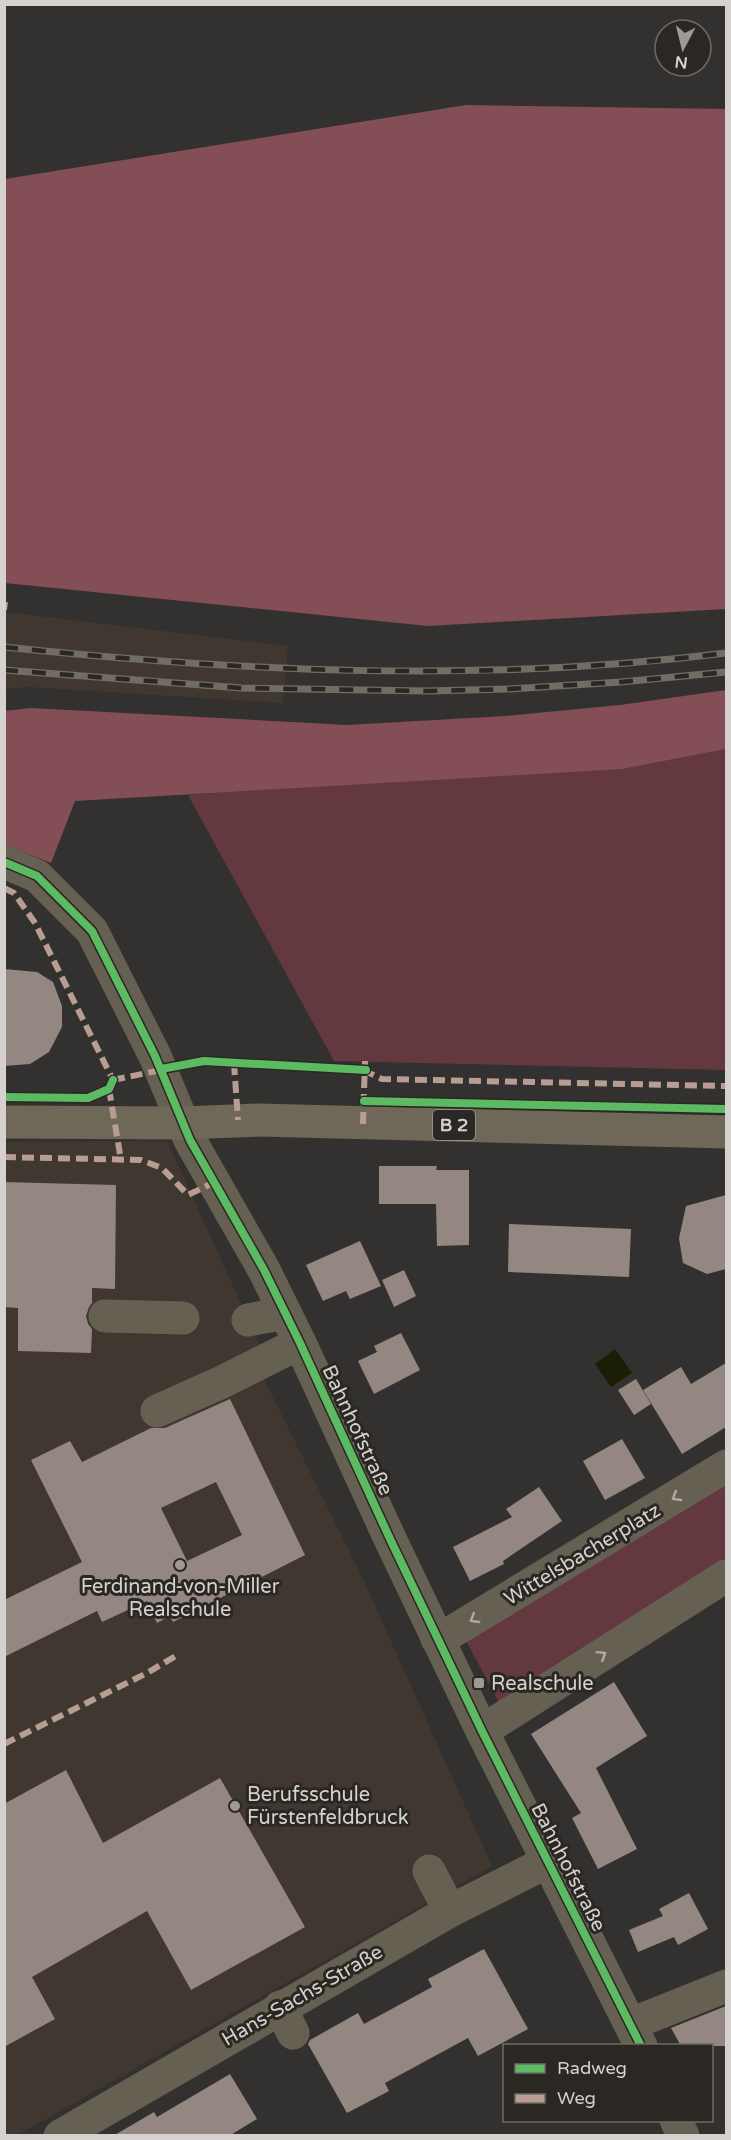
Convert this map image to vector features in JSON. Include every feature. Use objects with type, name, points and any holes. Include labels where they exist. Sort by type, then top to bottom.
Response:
[{"type":"main road","name":"B 2","points":[[4,1122],[183,1124],[259,1120],[726,1132]]},
{"type":"street","name":"Bahnhofstraße","points":[[4,862],[37,876],[92,931],[155,1056],[195,1150],[264,1270],[300,1343],[437,1639],[547,1862],[636,2035]]},
{"type":"street","points":[[248,1320],[285,1314]]},
{"type":"street","points":[[105,1316],[183,1318]]},
{"type":"street","points":[[157,1411],[300,1343]]},
{"type":"street","name":"Wittelsbacherplatz","points":[[437,1639],[450,1634],[726,1466]]},
{"type":"street","points":[[482,1731],[726,1576]]},
{"type":"street","name":"Hans-Sachs-Straße","points":[[60,2136],[286,2020],[450,1911],[547,1862]]},
{"type":"street","points":[[429,1871],[450,1911]]},
{"type":"street","points":[[636,2035],[726,1986]]},
{"type":"street","points":[[676,2122],[683,2136]]},
{"type":"shaded area","points":[[466,105],[726,109],[726,609],[428,626],[5,583],[5,179]]},
{"type":"shaded area","points":[[5,612],[288,646],[283,703],[29,687],[5,689]]},
{"type":"shaded area","points":[[726,690],[726,749],[622,769],[75,801],[51,863],[5,845],[4,711],[31,708],[347,725],[506,716],[620,705]]},
{"type":"shaded area","points":[[726,749],[726,1070],[334,1061],[188,795],[621,769]]},
{"type":"shaded area","points":[[167,1141],[263,1352],[255,1361],[362,1577],[492,1866],[16,2136],[4,2135],[4,1142]]},
{"type":"shaded area","points":[[615,1349],[632,1373],[611,1387],[595,1364]]},
{"type":"shaded area","points":[[726,1479],[726,1558],[499,1702],[464,1637]]},
{"type":"building","points":[[4,969],[37,972],[53,982],[62,1006],[62,1027],[49,1052],[30,1064],[4,1066]]},
{"type":"building","points":[[379,1166],[437,1166],[436,1170],[469,1170],[469,1245],[437,1246],[436,1204],[379,1204]]},
{"type":"building","points":[[4,1182],[116,1185],[115,1289],[92,1288],[92,1303],[86,1316],[92,1329],[91,1353],[18,1351],[18,1308],[4,1307]]},
{"type":"building","points":[[726,1195],[726,1269],[707,1274],[683,1263],[679,1238],[686,1206]]},
{"type":"building","points":[[509,1224],[631,1229],[629,1277],[508,1272]]},
{"type":"building","points":[[360,1241],[381,1286],[350,1299],[346,1291],[323,1301],[306,1265]]},
{"type":"building","points":[[404,1270],[416,1296],[394,1307],[382,1280]]},
{"type":"building","points":[[401,1333],[420,1370],[374,1394],[358,1361],[377,1352],[374,1346]]},
{"type":"building","points":[[726,1363],[726,1427],[682,1454],[643,1390],[681,1367],[691,1384]]},
{"type":"building","points":[[636,1379],[651,1404],[634,1415],[618,1390]]},
{"type":"building","points":[[230,1399],[305,1555],[173,1622],[170,1616],[157,1623],[147,1601],[102,1622],[97,1611],[4,1657],[4,1600],[82,1562],[31,1460],[70,1441],[82,1462],[151,1428],[165,1428]],"holes":[[[216,1482],[242,1535],[187,1561],[161,1508]]]},
{"type":"building","points":[[622,1439],[645,1478],[605,1500],[583,1461]]},
{"type":"building","points":[[539,1487],[562,1521],[503,1561],[504,1564],[470,1581],[453,1547],[512,1517],[506,1509]]},
{"type":"building","points":[[614,1682],[647,1736],[596,1768],[637,1849],[598,1869],[572,1818],[581,1813],[531,1734]]},
{"type":"building","points":[[66,1770],[103,1843],[220,1778],[305,1927],[191,1990],[147,1911],[32,1977],[55,2019],[4,2047],[4,1804]]},
{"type":"building","points":[[689,1893],[708,1929],[678,1945],[674,1937],[638,1952],[629,1930],[663,1916],[659,1909]]},
{"type":"building","points":[[484,1949],[528,2029],[478,2056],[468,2038],[385,2083],[389,2091],[347,2113],[308,2044],[310,2040],[358,2013],[364,2024],[432,1987],[428,1979]]},
{"type":"building","points":[[726,2006],[726,2046],[680,2044],[671,2028]]},
{"type":"building","points":[[230,2074],[257,2119],[229,2136],[113,2136],[154,2112],[157,2117]]},
{"type":"railway","points":[[4,647],[185,663],[365,671],[546,668],[726,653]]},
{"type":"railway","points":[[4,670],[242,688],[427,691],[509,689],[621,682],[726,672]]},
{"type":"marked path","points":[[4,610],[5,602]]},
{"type":"marked path","points":[[4,888],[14,893],[35,923],[113,1080]]},
{"type":"marked path","points":[[363,1124],[365,1061]]},
{"type":"marked path","points":[[234,1063],[238,1120]]},
{"type":"marked path","points":[[113,1080],[166,1069]]},
{"type":"marked path","points":[[363,1070],[382,1079],[726,1086]]},
{"type":"marked path","points":[[109,1089],[121,1160]]},
{"type":"marked path","points":[[4,1157],[141,1160],[162,1168],[188,1195],[213,1183]]},
{"type":"marked path","points":[[4,1744],[147,1673],[179,1654]]},
{"type":"cycle path","points":[[4,862],[37,876],[92,931],[155,1056],[190,1140],[264,1270],[300,1343],[482,1731],[640,2044]]},
{"type":"cycle path","points":[[161,1069],[204,1061],[366,1070]]},
{"type":"cycle path","points":[[4,1097],[88,1098],[109,1089],[113,1080]]},
{"type":"cycle path","points":[[364,1101],[726,1109]]},
{"type":"place","name":"Ferdinand-von-Miller Realschule","points":[[180,1565]]},
{"type":"place","name":"Realschule","points":[[479,1683]]},
{"type":"place","name":"Berufsschule Fürstenfeldbruck","points":[[235,1806]]}]
